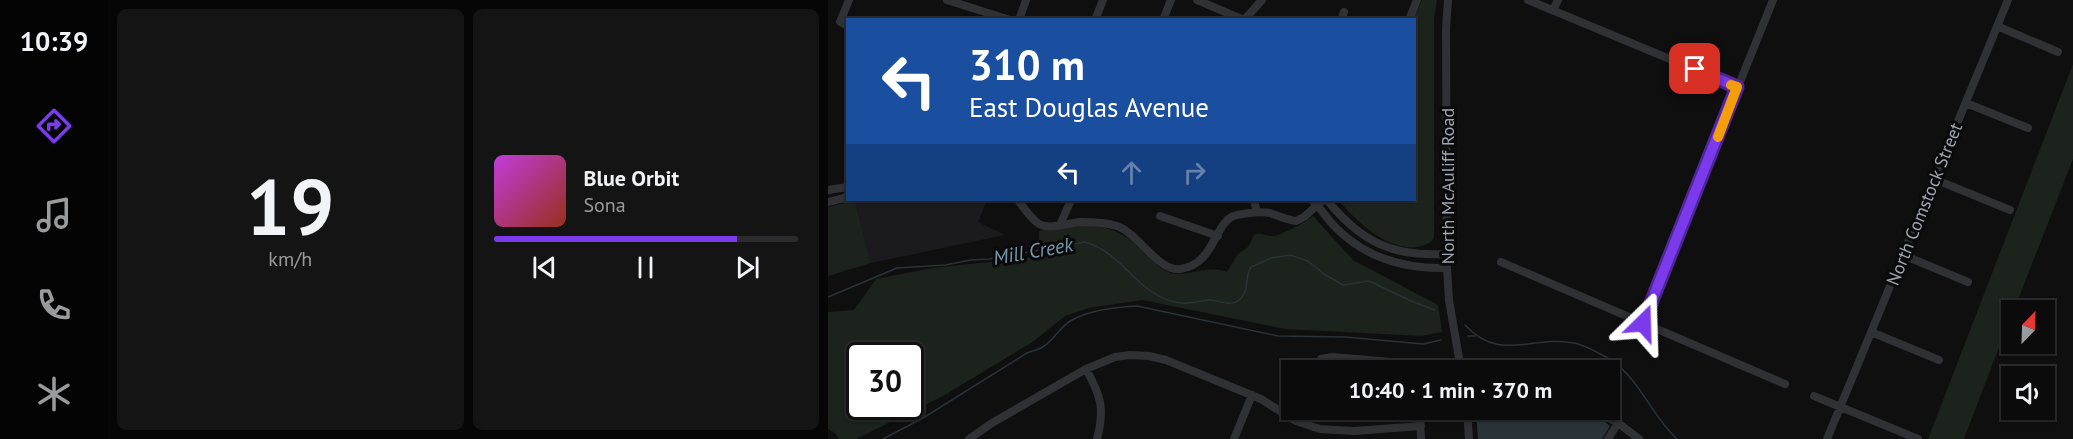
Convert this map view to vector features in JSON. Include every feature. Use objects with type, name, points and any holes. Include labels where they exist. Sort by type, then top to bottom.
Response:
[{"type":"street","points":[[844,24],[849,0]]},
{"type":"street","points":[[947,0],[1006,18]]},
{"type":"street","points":[[1020,18],[1026,0]]},
{"type":"street","points":[[1096,18],[1103,0]]},
{"type":"street","points":[[1164,18],[1171,0]]},
{"type":"street","points":[[1197,0],[1239,18]]},
{"type":"street","points":[[1246,18],[1262,0]]},
{"type":"street","points":[[1410,18],[1417,0]]},
{"type":"street","name":"North McAuliff Road","points":[[1448,0],[1446,29],[1447,268],[1449,300],[1459,360]]},
{"type":"street","points":[[1528,0],[1737,87]]},
{"type":"street","points":[[1553,10],[1557,0]]},
{"type":"street","points":[[1643,323],[1773,0]]},
{"type":"street","name":"North Comstock Street","points":[[1827,439],[2008,0]]},
{"type":"street","points":[[1997,26],[2058,52]]},
{"type":"street","points":[[1966,103],[2028,128]]},
{"type":"street","points":[[1934,179],[2010,210]]},
{"type":"street","points":[[828,190],[846,187]]},
{"type":"street","points":[[828,202],[845,197]]},
{"type":"street","points":[[1019,201],[1042,225],[1079,222],[1116,226],[1129,233],[1161,262],[1178,270],[1189,267],[1206,256],[1225,222],[1232,216],[1267,212],[1296,221],[1304,217],[1320,201]]},
{"type":"street","points":[[1059,225],[1071,201]]},
{"type":"street","points":[[1254,201],[1257,212]]},
{"type":"street","points":[[1320,201],[1347,224],[1379,244],[1406,253],[1447,254]]},
{"type":"street","points":[[1320,201],[1345,237],[1371,254],[1420,268],[1447,268]]},
{"type":"street","points":[[1160,216],[1218,236]]},
{"type":"street","points":[[1903,255],[1968,282]]},
{"type":"street","points":[[1501,262],[1785,384]]},
{"type":"street","points":[[1871,332],[1939,360]]},
{"type":"street","points":[[969,439],[992,423],[1086,369],[1115,357],[1149,356],[1166,360],[1252,395],[1287,417],[1320,429],[1354,435],[1421,426]]},
{"type":"street","points":[[1321,359],[1332,357],[1367,360]]},
{"type":"street","points":[[1086,369],[1102,405],[1097,439]]},
{"type":"street","points":[[1234,439],[1252,395]]},
{"type":"street","points":[[1814,396],[1918,439]]},
{"type":"street","points":[[1421,420],[1421,439]]},
{"type":"street","points":[[1468,420],[1469,439]]},
{"type":"street","points":[[1613,420],[1639,439]]},
{"type":"street","points":[[1608,439],[1618,423]]},
{"type":"shaded area","points":[[1422,0],[1437,0],[1434,17],[1434,237],[1432,241],[1419,246],[1406,247],[1393,244],[1368,229],[1339,201],[1416,201],[1416,18],[1413,18]]},
{"type":"shaded area","points":[[2073,64],[2073,159],[2018,300],[2001,300],[2001,342],[1964,439],[1928,439]]},
{"type":"shaded area","points":[[855,201],[987,201],[978,222],[1005,235],[871,263]]},
{"type":"shaded area","points":[[855,201],[871,263],[828,276],[828,207]]},
{"type":"shaded area","points":[[1313,216],[1353,260],[1438,305],[1442,332],[1422,336],[1285,329],[1142,300],[1089,308],[1065,316],[1034,341],[924,405],[924,342],[846,342],[846,420],[894,420],[856,439],[839,439],[828,429],[828,312],[854,310],[876,279],[932,268],[1038,257],[1039,231],[1078,226],[1113,230],[1136,245],[1168,272],[1182,274],[1219,270],[1227,272],[1238,254],[1248,247],[1254,235],[1277,235]]},
{"type":"shaded area","points":[[1477,420],[1602,420],[1610,426],[1602,439],[1478,439]]},
{"type":"waterway","name":"Mill Creek","points":[[828,297],[897,268],[989,259],[1085,242],[1111,256],[1152,292],[1180,303],[1208,300],[1235,302],[1245,293],[1251,267],[1271,258],[1290,255],[1308,261],[1343,285],[1369,281],[1435,310]]},
{"type":"waterway","points":[[883,439],[923,418],[1027,353],[1039,349],[1072,320],[1104,310],[1137,306],[1278,336],[1345,337],[1423,344],[1441,340]]},
{"type":"waterway","name":"Mill Creek","points":[[1465,325],[1491,343],[1517,345],[1559,341],[1578,344],[1597,352],[1626,372],[1659,419],[1677,439]]},
{"type":"waterway","name":"Mill Creek","points":[[1468,336],[1475,336]]},
{"type":"slow traffic","points":[[1718,137],[1737,87],[1731,85]]},
{"type":"route","points":[[1643,323],[1737,87],[1695,69]]}]
